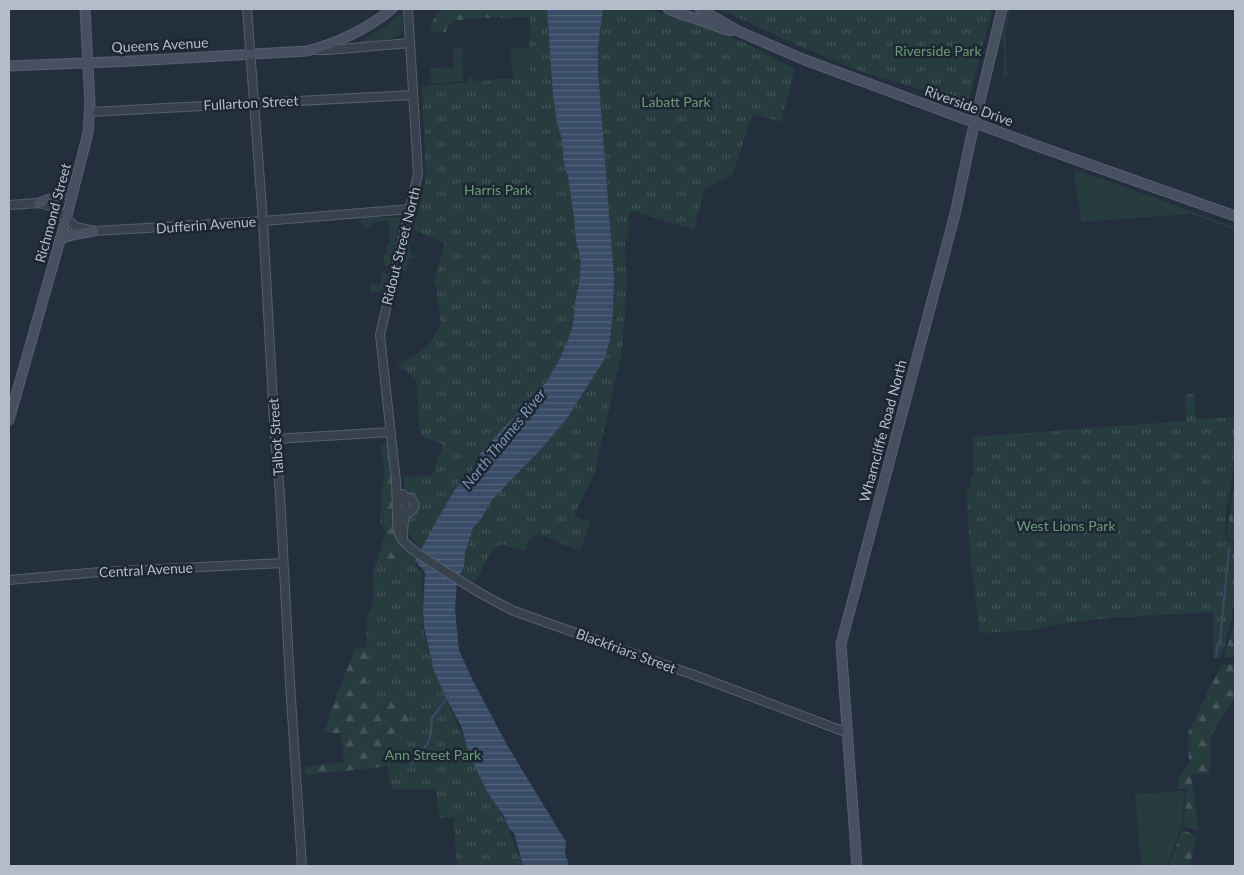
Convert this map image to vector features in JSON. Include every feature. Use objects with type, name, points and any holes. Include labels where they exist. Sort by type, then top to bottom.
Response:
[{"type":"main road","name":"Richmond Street","points":[[9,420],[66,219],[88,133],[90,112],[85,9]]},
{"type":"main road","name":"Queens Avenue","points":[[9,66],[250,54],[312,49],[351,36],[392,9]]},
{"type":"main road","points":[[668,9],[733,33],[738,31]]},
{"type":"main road","name":"Riverside Drive","points":[[700,9],[738,31],[805,60],[1043,148],[1235,216]]},
{"type":"main road","name":"Wharncliffe Road North","points":[[857,866],[841,644],[956,214],[1002,9]]},
{"type":"main road","points":[[39,203],[60,196],[74,188]]},
{"type":"main road","points":[[60,239],[94,231]]},
{"type":"street","name":"Talbot Street","points":[[247,9],[263,221],[302,866]]},
{"type":"street","name":"Ridout Street North","points":[[404,541],[398,532],[396,482],[380,330],[418,174],[408,9]]},
{"type":"street","name":"Queens Avenue","points":[[312,49],[328,50],[410,43]]},
{"type":"street","name":"Fullarton Street","points":[[90,112],[413,95]]},
{"type":"street","name":"Dufferin Avenue","points":[[39,203],[54,208],[76,227],[94,231],[263,221],[410,209]]},
{"type":"street","points":[[9,205],[39,203]]},
{"type":"street","points":[[275,439],[391,432]]},
{"type":"street","name":"Ridout Street North","points":[[396,482],[404,497],[411,498],[415,504],[413,510],[406,514],[403,532],[404,541]]},
{"type":"street","points":[[397,511],[406,514]]},
{"type":"street","name":"Blackfriars Street","points":[[404,541],[415,551],[462,583],[514,611],[848,733]]},
{"type":"street","name":"Central Avenue","points":[[9,580],[96,573],[283,563]]},
{"type":"green space","points":[[446,9],[530,9],[530,15],[456,20],[449,24],[446,32],[430,32],[436,15]]},
{"type":"green space","name":"Harris Park","points":[[500,9],[551,9],[583,273],[571,332],[560,358],[542,387],[519,410],[515,419],[469,474],[434,533],[428,553],[418,546],[407,532],[408,505],[403,477],[432,476],[443,445],[420,435],[416,379],[397,365],[429,345],[441,324],[436,285],[433,285],[445,243],[413,230],[426,179],[422,86],[530,78],[530,17],[500,18]]},
{"type":"green space","name":"Labatt Park","points":[[603,9],[646,9],[678,18],[743,42],[795,69],[781,122],[754,114],[733,174],[704,189],[694,230],[629,210],[628,238],[625,242],[627,285],[622,350],[594,476],[574,516],[590,522],[580,551],[539,534],[529,540],[526,551],[500,544],[489,556],[474,584],[462,577],[465,553],[473,528],[481,519],[491,501],[543,447],[568,417],[604,360],[610,340],[614,277],[598,70],[598,46]]},
{"type":"green space","name":"Riverside Park","points":[[719,9],[992,9],[968,104],[863,72],[797,45]]},
{"type":"green space","points":[[1009,9],[1011,9],[1005,34],[1008,76],[1004,78],[1002,76],[1005,55],[1002,35]]},
{"type":"green space","points":[[402,13],[403,29],[402,33],[398,36],[379,42],[354,45],[386,26]]},
{"type":"green space","points":[[529,39],[534,39],[532,81],[469,86],[469,78],[472,77],[473,81],[513,78],[510,48],[529,48]]},
{"type":"green space","points":[[462,48],[463,81],[431,84],[430,68],[454,67],[453,49]]},
{"type":"green space","points":[[1074,170],[1235,227],[1235,230],[1191,214],[1081,222]]},
{"type":"green space","points":[[400,217],[390,266],[384,266],[384,254],[387,254],[387,245],[390,244],[389,221],[372,222],[371,228],[365,228],[365,226],[361,225],[361,218]]},
{"type":"green space","points":[[409,236],[412,237],[409,248],[411,250],[410,254],[416,256],[415,258],[410,258],[406,271],[402,271],[400,269]]},
{"type":"green space","points":[[382,272],[388,275],[384,292],[370,291],[370,285],[380,285]]},
{"type":"green space","name":"West Lions Park","points":[[1194,394],[1196,419],[1235,417],[1233,473],[1225,517],[1225,535],[1235,549],[1235,592],[1231,622],[1221,658],[1213,657],[1213,612],[1108,618],[1054,625],[1034,630],[980,633],[971,562],[966,489],[971,489],[970,477],[974,477],[973,437],[1186,421],[1185,395]]},
{"type":"green space","name":"Ann Street Park","points":[[381,444],[388,444],[397,539],[402,548],[416,559],[413,587],[422,637],[461,737],[517,852],[463,781],[392,789],[387,765],[305,775],[305,767],[344,762],[341,733],[324,733],[355,649],[366,647],[367,615],[374,606],[377,580],[372,575],[386,532],[380,524],[382,487],[385,477]]},
{"type":"green space","points":[[1235,480],[1235,544],[1227,535]]},
{"type":"green space","name":"Ann Street Park","points":[[412,563],[422,573],[423,630],[436,677],[476,769],[503,816],[523,866],[457,866],[453,818],[439,818],[436,789],[392,789],[387,765],[388,753],[397,752],[411,723],[406,700],[366,706],[375,564]]},
{"type":"green space","points":[[1235,621],[1235,657],[1224,657]]},
{"type":"green space","points":[[1235,664],[1235,697],[1210,737],[1210,774],[1191,774],[1199,830],[1183,826],[1187,789],[1178,789],[1178,779],[1189,763],[1188,733],[1221,665]]},
{"type":"green space","points":[[1185,791],[1181,827],[1167,866],[1141,866],[1135,794]]},
{"type":"green space","points":[[1182,830],[1197,836],[1190,866],[1169,866]]},
{"type":"water","name":"North Thames River","points":[[547,9],[603,9],[598,46],[598,70],[614,277],[610,340],[604,360],[568,417],[543,447],[491,501],[481,519],[473,528],[465,553],[464,567],[457,581],[455,609],[459,650],[470,675],[507,745],[566,842],[565,852],[569,866],[523,866],[514,833],[509,829],[504,816],[489,795],[476,769],[468,751],[461,726],[434,671],[424,627],[425,572],[415,561],[455,489],[475,467],[481,453],[548,379],[560,358],[571,332],[581,261],[576,240],[568,176],[564,164],[562,139],[557,123],[553,95]]},
{"type":"waterway","points":[[1216,657],[1217,646],[1220,642],[1229,549]]},
{"type":"waterway","points":[[412,764],[428,743],[431,734],[432,718],[448,697]]}]
